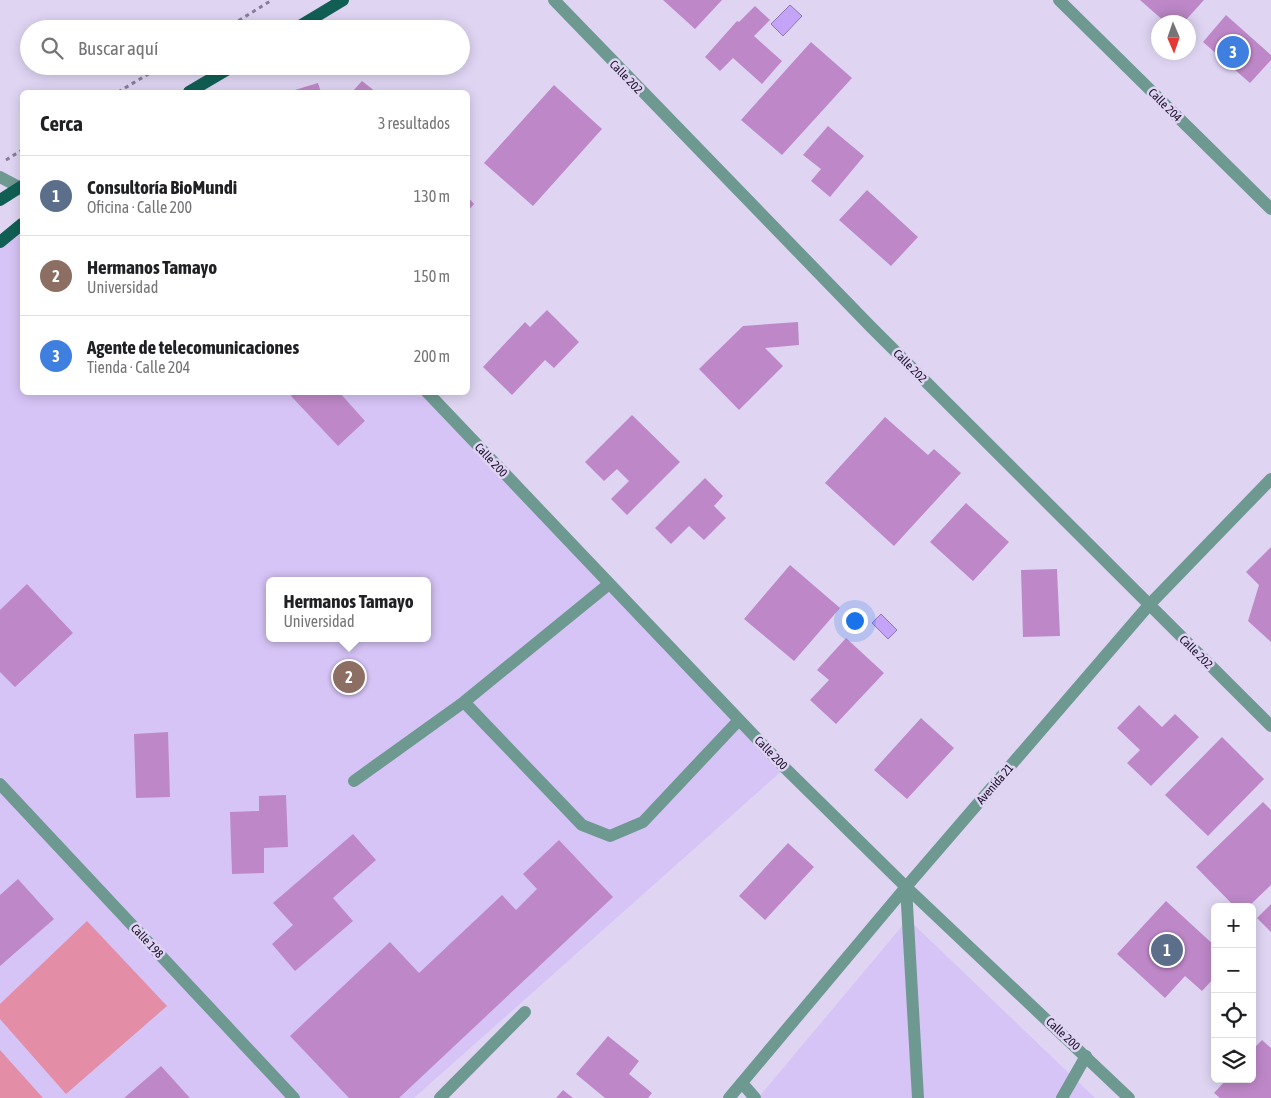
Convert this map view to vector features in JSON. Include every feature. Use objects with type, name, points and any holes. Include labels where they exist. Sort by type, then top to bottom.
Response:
[{"type":"main road","points":[[310,20],[343,0]]},
{"type":"main road","points":[[192,90],[218,75]]},
{"type":"main road","points":[[0,200],[20,187]]},
{"type":"main road","points":[[0,242],[20,226]]},
{"type":"street","name":"Calle 202","points":[[554,0],[870,326],[1271,726]]},
{"type":"street","name":"Calle 204","points":[[1059,0],[1271,209]]},
{"type":"street","points":[[0,177],[20,186]]},
{"type":"street","name":"Calle 200","points":[[430,395],[739,720],[906,887],[1129,1098]]},
{"type":"street","name":"Avenida 21","points":[[729,1098],[906,887],[1149,605],[1271,479]]},
{"type":"street","points":[[354,781],[464,702],[609,584]]},
{"type":"street","points":[[464,702],[582,826],[610,836],[643,822],[739,720]]},
{"type":"street","name":"Calle 198","points":[[0,784],[294,1098]]},
{"type":"street","points":[[906,887],[918,1098]]},
{"type":"street","points":[[440,1098],[524,1012]]},
{"type":"street","points":[[1062,1098],[1086,1056]]},
{"type":"street","points":[[742,1083],[755,1098]]},
{"type":"path","points":[[240,20],[272,0]]},
{"type":"path","points":[[121,90],[147,75]]},
{"type":"path","points":[[0,164],[20,151]]},
{"type":"shaded area","points":[[790,5],[802,16],[783,36],[771,24]]},
{"type":"shaded area","points":[[20,226],[20,395],[429,395],[785,768],[414,1098],[0,1098],[0,242]]},
{"type":"shaded area","points":[[881,614],[897,630],[888,639],[872,623]]},
{"type":"shaded area","points":[[908,919],[1095,1098],[758,1098]]},
{"type":"shaded area","points":[[87,921],[167,1006],[66,1094],[0,1019],[0,1004]]},
{"type":"shaded area","points":[[0,1050],[43,1098],[0,1098]]},
{"type":"building","points":[[663,0],[722,0],[695,29]]},
{"type":"building","points":[[1140,0],[1204,0],[1190,15],[1157,15]]},
{"type":"building","points":[[755,6],[770,20],[754,36],[782,61],[762,84],[733,58],[720,71],[705,57],[737,21],[739,22]]},
{"type":"building","points":[[1226,15],[1271,55],[1271,60],[1250,83],[1203,42]]},
{"type":"building","points":[[811,42],[852,78],[782,155],[741,120]]},
{"type":"building","points":[[362,81],[373,90],[354,90]]},
{"type":"building","points":[[318,83],[320,90],[295,90]]},
{"type":"building","points":[[554,85],[602,129],[533,206],[484,163]]},
{"type":"building","points":[[828,126],[864,156],[830,197],[811,181],[821,169],[803,155]]},
{"type":"building","points":[[867,190],[918,237],[891,266],[839,220]]},
{"type":"building","points":[[470,199],[474,204],[470,209]]},
{"type":"building","points":[[547,310],[579,342],[554,368],[545,360],[512,395],[483,367],[525,322],[530,327]]},
{"type":"building","points":[[798,322],[799,345],[765,348],[783,366],[739,410],[699,369],[743,326]]},
{"type":"building","points":[[342,395],[365,421],[338,446],[291,396]]},
{"type":"building","points":[[632,415],[680,462],[627,515],[611,499],[629,481],[617,469],[604,481],[585,462]]},
{"type":"building","points":[[885,417],[928,455],[934,449],[961,473],[894,546],[825,483]]},
{"type":"building","points":[[705,478],[723,496],[714,506],[726,518],[704,540],[689,526],[671,544],[655,528]]},
{"type":"building","points":[[966,503],[1009,542],[973,581],[930,542]]},
{"type":"building","points":[[1271,547],[1271,642],[1248,621],[1259,585],[1246,572]]},
{"type":"building","points":[[790,565],[840,608],[794,661],[744,619]]},
{"type":"building","points":[[1057,569],[1060,636],[1023,637],[1021,570]]},
{"type":"building","points":[[27,584],[73,633],[15,687],[0,672],[0,610]]},
{"type":"building","points":[[846,638],[884,673],[836,724],[810,700],[829,680],[817,670]]},
{"type":"building","points":[[1139,705],[1162,727],[1175,714],[1199,737],[1151,786],[1127,763],[1140,750],[1117,728]]},
{"type":"building","points":[[921,718],[954,748],[907,799],[874,770]]},
{"type":"building","points":[[168,732],[170,797],[136,798],[134,734]]},
{"type":"building","points":[[1222,737],[1264,779],[1208,836],[1165,795]]},
{"type":"building","points":[[286,795],[288,847],[264,848],[264,873],[232,874],[230,812],[259,811],[259,796]]},
{"type":"building","points":[[1263,802],[1271,810],[1271,885],[1252,903],[1231,903],[1196,867]]},
{"type":"building","points":[[353,834],[376,860],[333,898],[353,921],[295,971],[272,944],[293,925],[273,903]]},
{"type":"building","points":[[559,840],[613,897],[399,1098],[349,1098],[290,1036],[390,942],[419,973],[502,895],[516,910],[537,889],[523,874]]},
{"type":"building","points":[[788,843],[814,867],[765,920],[739,896]]},
{"type":"building","points":[[18,879],[54,919],[0,966],[0,895]]},
{"type":"building","points":[[1166,901],[1211,942],[1211,981],[1202,991],[1185,976],[1165,998],[1117,954]]},
{"type":"building","points":[[1271,904],[1271,932],[1257,918]]},
{"type":"building","points":[[608,1036],[639,1061],[629,1074],[652,1093],[648,1098],[605,1098],[576,1074]]},
{"type":"building","points":[[1262,1040],[1271,1048],[1271,1098],[1220,1098],[1214,1093],[1223,1083],[1256,1083],[1256,1046]]},
{"type":"building","points":[[161,1066],[190,1098],[124,1098]]},
{"type":"building","points":[[563,1090],[573,1098],[556,1098]]},
{"type":"place","name":"Agente de telecomunicaciones","points":[[1233,52]]},
{"type":"place","name":"Hermanos Tamayo","points":[[349,677]]},
{"type":"place","name":"Consultoría BioMundi","points":[[1167,950]]}]
